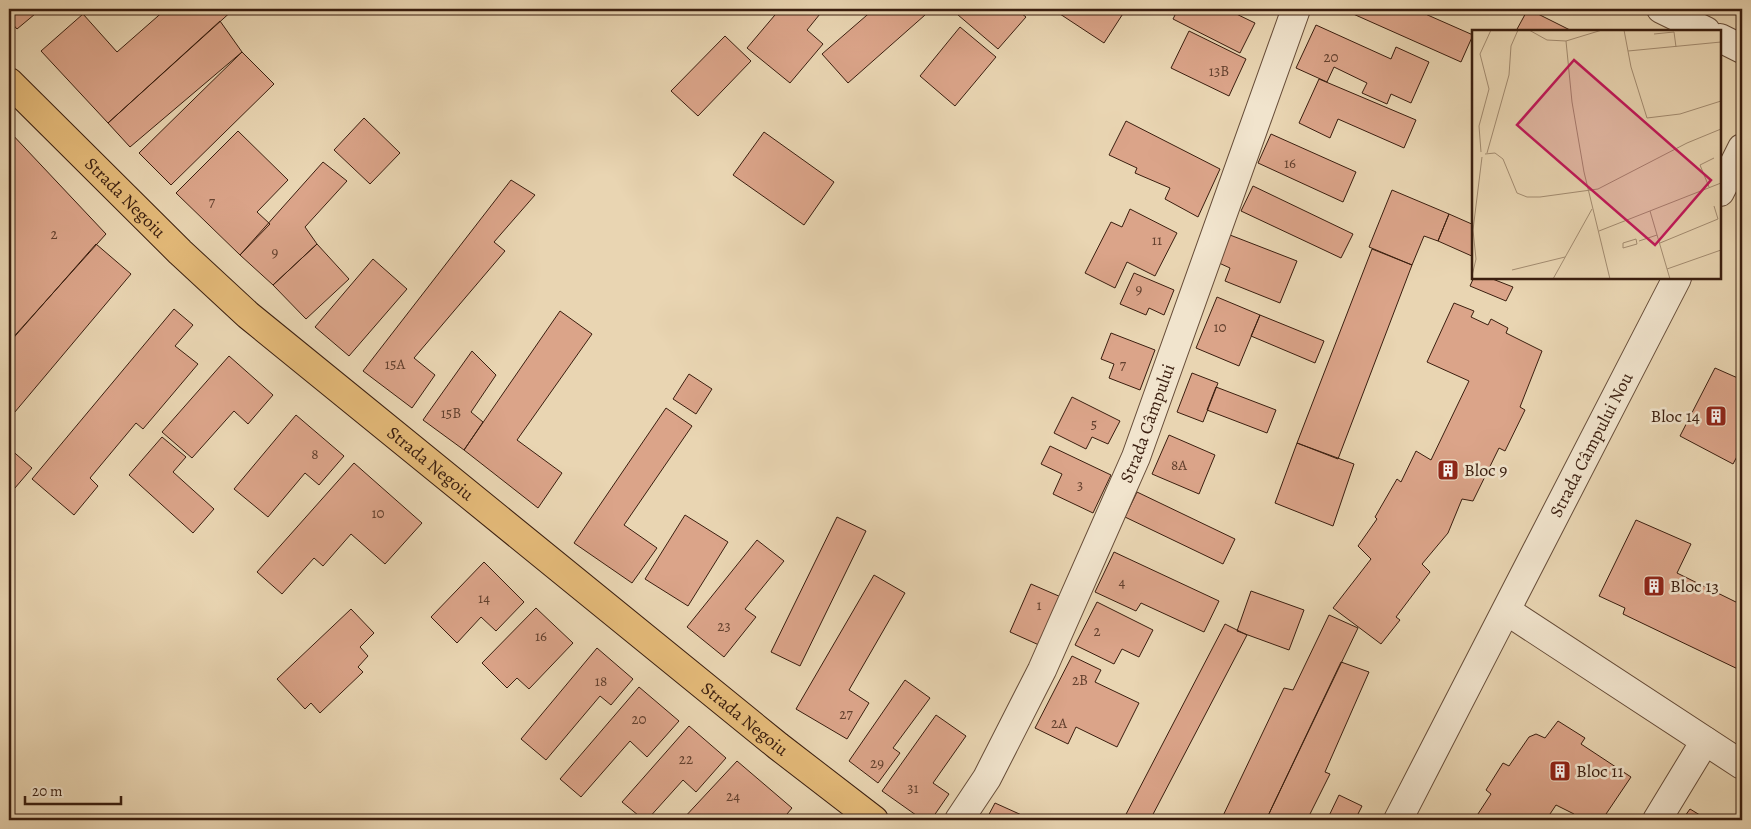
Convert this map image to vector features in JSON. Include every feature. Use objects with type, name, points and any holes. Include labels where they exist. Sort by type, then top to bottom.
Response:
[{"type":"main road","name":"Strada Negoiu","points":[[9,82],[180,252],[248,315],[778,746],[874,820]]},
{"type":"street","name":"Strada Câmpului","points":[[959,820],[987,778],[1042,670],[1136,457],[1296,9]]},
{"type":"street","points":[[1661,9],[1704,30]]},
{"type":"street","points":[[1721,38],[1742,49]]},
{"type":"street","points":[[1721,190],[1742,148]]},
{"type":"street","name":"Strada Câmpului Nou","points":[[1398,820],[1676,279]]},
{"type":"street","points":[[1507,611],[1742,765]]},
{"type":"street","points":[[1657,820],[1705,741]]},
{"type":"building","points":[[9,9],[41,9],[17,29],[9,20]]},
{"type":"building","points":[[166,9],[234,9],[108,123],[41,51],[83,14],[117,52]]},
{"type":"building","points":[[780,9],[824,9],[807,30],[823,44],[790,83],[747,48]]},
{"type":"building","points":[[874,9],[919,9],[925,15],[848,83],[822,54]]},
{"type":"building","points":[[951,9],[1016,9],[1026,17],[998,49]]},
{"type":"building","points":[[1064,9],[1126,9],[1104,43],[1060,14]]},
{"type":"building","points":[[1178,9],[1226,9],[1255,23],[1240,53],[1173,19]]},
{"type":"building","points":[[1342,9],[1414,9],[1472,35],[1461,62]]},
{"type":"building","points":[[1528,9],[1570,30],[1517,30]]},
{"type":"building","points":[[220,21],[242,52],[130,147],[108,123]]},
{"type":"building","points":[[1316,25],[1391,59],[1396,47],[1429,62],[1411,103],[1391,94],[1387,104],[1362,93],[1367,83],[1334,67],[1327,82],[1296,68]]},
{"type":"building","points":[[960,27],[996,57],[955,106],[920,76]]},
{"type":"building","points":[[1189,31],[1246,59],[1229,96],[1171,68]]},
{"type":"building","points":[[725,36],[751,61],[698,116],[671,91]]},
{"type":"building","points":[[242,52],[274,84],[171,185],[139,153]]},
{"type":"building","points":[[1319,79],[1416,120],[1404,148],[1338,119],[1330,138],[1299,123]]},
{"type":"building","points":[[364,118],[400,153],[370,184],[334,150]]},
{"type":"building","points":[[1126,121],[1220,169],[1198,217],[1165,199],[1170,188],[1135,173],[1137,168],[1109,155]]},
{"type":"building","points":[[9,131],[106,234],[9,342]]},
{"type":"building","points":[[238,131],[288,180],[257,212],[270,224],[240,255],[176,193]]},
{"type":"building","points":[[764,132],[834,182],[804,225],[733,175]]},
{"type":"building","points":[[1271,134],[1356,172],[1343,202],[1258,163]]},
{"type":"building","points":[[323,162],[347,181],[305,227],[317,244],[273,285],[240,255]]},
{"type":"building","points":[[511,180],[535,195],[494,242],[505,251],[414,358],[435,375],[412,408],[363,371]]},
{"type":"building","points":[[1253,186],[1353,234],[1341,258],[1241,211]]},
{"type":"building","points":[[1392,190],[1449,214],[1438,241],[1424,236],[1412,265],[1369,247]]},
{"type":"building","points":[[1130,209],[1177,233],[1155,276],[1127,262],[1115,288],[1085,273],[1111,222],[1122,227]]},
{"type":"building","points":[[1449,214],[1472,224],[1472,256],[1438,241]]},
{"type":"building","points":[[1230,235],[1297,261],[1280,303],[1225,281],[1230,268],[1219,263]]},
{"type":"building","points":[[96,244],[131,274],[9,419],[9,343]]},
{"type":"building","points":[[317,244],[349,279],[306,319],[273,285]]},
{"type":"building","points":[[1372,249],[1412,265],[1338,459],[1297,443]]},
{"type":"building","points":[[373,259],[407,289],[349,356],[315,327]]},
{"type":"building","points":[[1134,273],[1174,290],[1164,315],[1149,308],[1146,315],[1120,304]]},
{"type":"building","points":[[1473,279],[1493,279],[1513,287],[1506,301],[1470,286]]},
{"type":"building","points":[[1217,297],[1260,315],[1239,366],[1196,348]]},
{"type":"building","name":"Bloc 9","points":[[1454,303],[1474,311],[1471,317],[1488,325],[1491,319],[1508,328],[1506,333],[1542,351],[1520,407],[1525,410],[1505,451],[1499,448],[1473,501],[1462,499],[1448,533],[1422,564],[1430,572],[1396,617],[1400,620],[1381,644],[1333,608],[1371,559],[1358,546],[1377,519],[1375,517],[1397,479],[1401,482],[1416,451],[1431,460],[1469,381],[1427,362]]},
{"type":"building","points":[[174,309],[193,325],[175,346],[198,364],[143,429],[136,423],[90,478],[98,486],[74,515],[32,479]]},
{"type":"building","points":[[560,311],[592,334],[517,440],[562,473],[538,508],[464,450]]},
{"type":"building","points":[[1260,315],[1324,341],[1315,363],[1251,336]]},
{"type":"building","points":[[1111,333],[1155,350],[1140,390],[1109,378],[1114,364],[1101,359]]},
{"type":"building","points":[[472,351],[496,375],[471,412],[483,422],[464,450],[423,420]]},
{"type":"building","points":[[229,356],[273,395],[248,424],[234,411],[192,458],[162,432]]},
{"type":"building","name":"Bloc 14","points":[[1715,368],[1740,379],[1742,375],[1742,447],[1733,464],[1680,436]]},
{"type":"building","points":[[1192,373],[1218,383],[1203,422],[1177,412]]},
{"type":"building","points":[[689,374],[712,389],[696,414],[673,399]]},
{"type":"building","points":[[1216,387],[1276,410],[1267,433],[1207,410]]},
{"type":"building","points":[[1072,397],[1120,421],[1108,444],[1092,437],[1086,449],[1054,433]]},
{"type":"building","points":[[666,408],[692,426],[624,525],[657,548],[632,583],[574,543]]},
{"type":"building","points":[[296,415],[344,456],[319,485],[305,473],[268,517],[234,489]]},
{"type":"building","points":[[1169,435],[1215,455],[1199,494],[1152,474]]},
{"type":"building","points":[[162,437],[186,457],[173,472],[214,509],[193,533],[129,475]]},
{"type":"building","points":[[1297,443],[1354,464],[1333,526],[1275,503]]},
{"type":"building","points":[[1050,446],[1111,475],[1093,513],[1053,494],[1062,474],[1041,464]]},
{"type":"building","points":[[9,448],[32,468],[9,495]]},
{"type":"building","points":[[354,463],[422,523],[385,564],[351,534],[323,566],[314,558],[282,594],[257,572]]},
{"type":"building","points":[[1137,492],[1235,539],[1223,564],[1125,517]]},
{"type":"building","points":[[685,515],[728,542],[688,606],[645,579]]},
{"type":"building","points":[[837,517],[866,531],[800,666],[771,652]]},
{"type":"building","name":"Bloc 13","points":[[1636,520],[1691,544],[1677,573],[1742,605],[1742,671],[1623,614],[1625,608],[1599,596]]},
{"type":"building","points":[[757,540],[784,561],[745,609],[756,617],[724,657],[687,627]]},
{"type":"building","points":[[1114,552],[1219,601],[1204,632],[1141,603],[1136,611],[1095,592]]},
{"type":"building","points":[[484,562],[524,602],[496,631],[481,617],[457,643],[431,617]]},
{"type":"building","points":[[874,575],[905,593],[849,690],[869,703],[847,739],[796,709]]},
{"type":"building","points":[[1031,584],[1061,597],[1039,645],[1010,632]]},
{"type":"building","points":[[1251,591],[1304,610],[1289,650],[1237,631]]},
{"type":"building","points":[[1097,602],[1153,630],[1139,657],[1122,649],[1114,664],[1075,645]]},
{"type":"building","points":[[536,608],[573,643],[529,689],[517,678],[507,688],[482,663]]},
{"type":"building","points":[[351,609],[374,633],[360,647],[368,656],[358,667],[363,672],[320,713],[311,703],[305,709],[277,679]]},
{"type":"building","points":[[1329,615],[1358,628],[1266,820],[1221,820],[1284,688],[1293,690]]},
{"type":"building","points":[[1225,624],[1247,635],[1150,820],[1123,820]]},
{"type":"building","points":[[597,648],[633,679],[611,705],[600,696],[546,760],[521,739]]},
{"type":"building","points":[[1072,656],[1101,670],[1095,682],[1139,703],[1117,747],[1076,727],[1068,744],[1035,728]]},
{"type":"building","points":[[1341,662],[1369,672],[1325,772],[1330,774],[1307,820],[1266,820]]},
{"type":"building","points":[[905,680],[930,698],[893,748],[900,753],[878,783],[849,761]]},
{"type":"building","points":[[639,687],[679,721],[647,757],[630,741],[581,797],[560,779]]},
{"type":"building","points":[[936,715],[966,736],[933,783],[949,794],[931,820],[923,820],[882,791]]},
{"type":"building","name":"Bloc 11","points":[[1558,721],[1585,738],[1581,744],[1631,777],[1602,820],[1575,820],[1571,818],[1574,814],[1556,805],[1546,820],[1474,820],[1491,794],[1486,790],[1503,763],[1509,766],[1529,737],[1536,734],[1545,738]]},
{"type":"building","points":[[689,726],[726,758],[696,792],[683,780],[647,820],[644,820],[622,802]]},
{"type":"building","points":[[737,761],[792,808],[782,820],[682,820]]},
{"type":"building","points":[[1339,795],[1362,806],[1355,820],[1327,820]]},
{"type":"building","points":[[995,803],[1026,817],[1024,820],[986,820]]},
{"type":"building","points":[[1690,809],[1708,820],[1682,820]]},
{"type":"building","points":[[565,814],[571,820],[559,820]]},
{"type":"place","name":"Bloc 14","points":[[1716,416]]},
{"type":"place","name":"Bloc 9","points":[[1448,470]]},
{"type":"place","name":"Bloc 13","points":[[1654,586]]},
{"type":"place","name":"Bloc 11","points":[[1560,771]]}]
